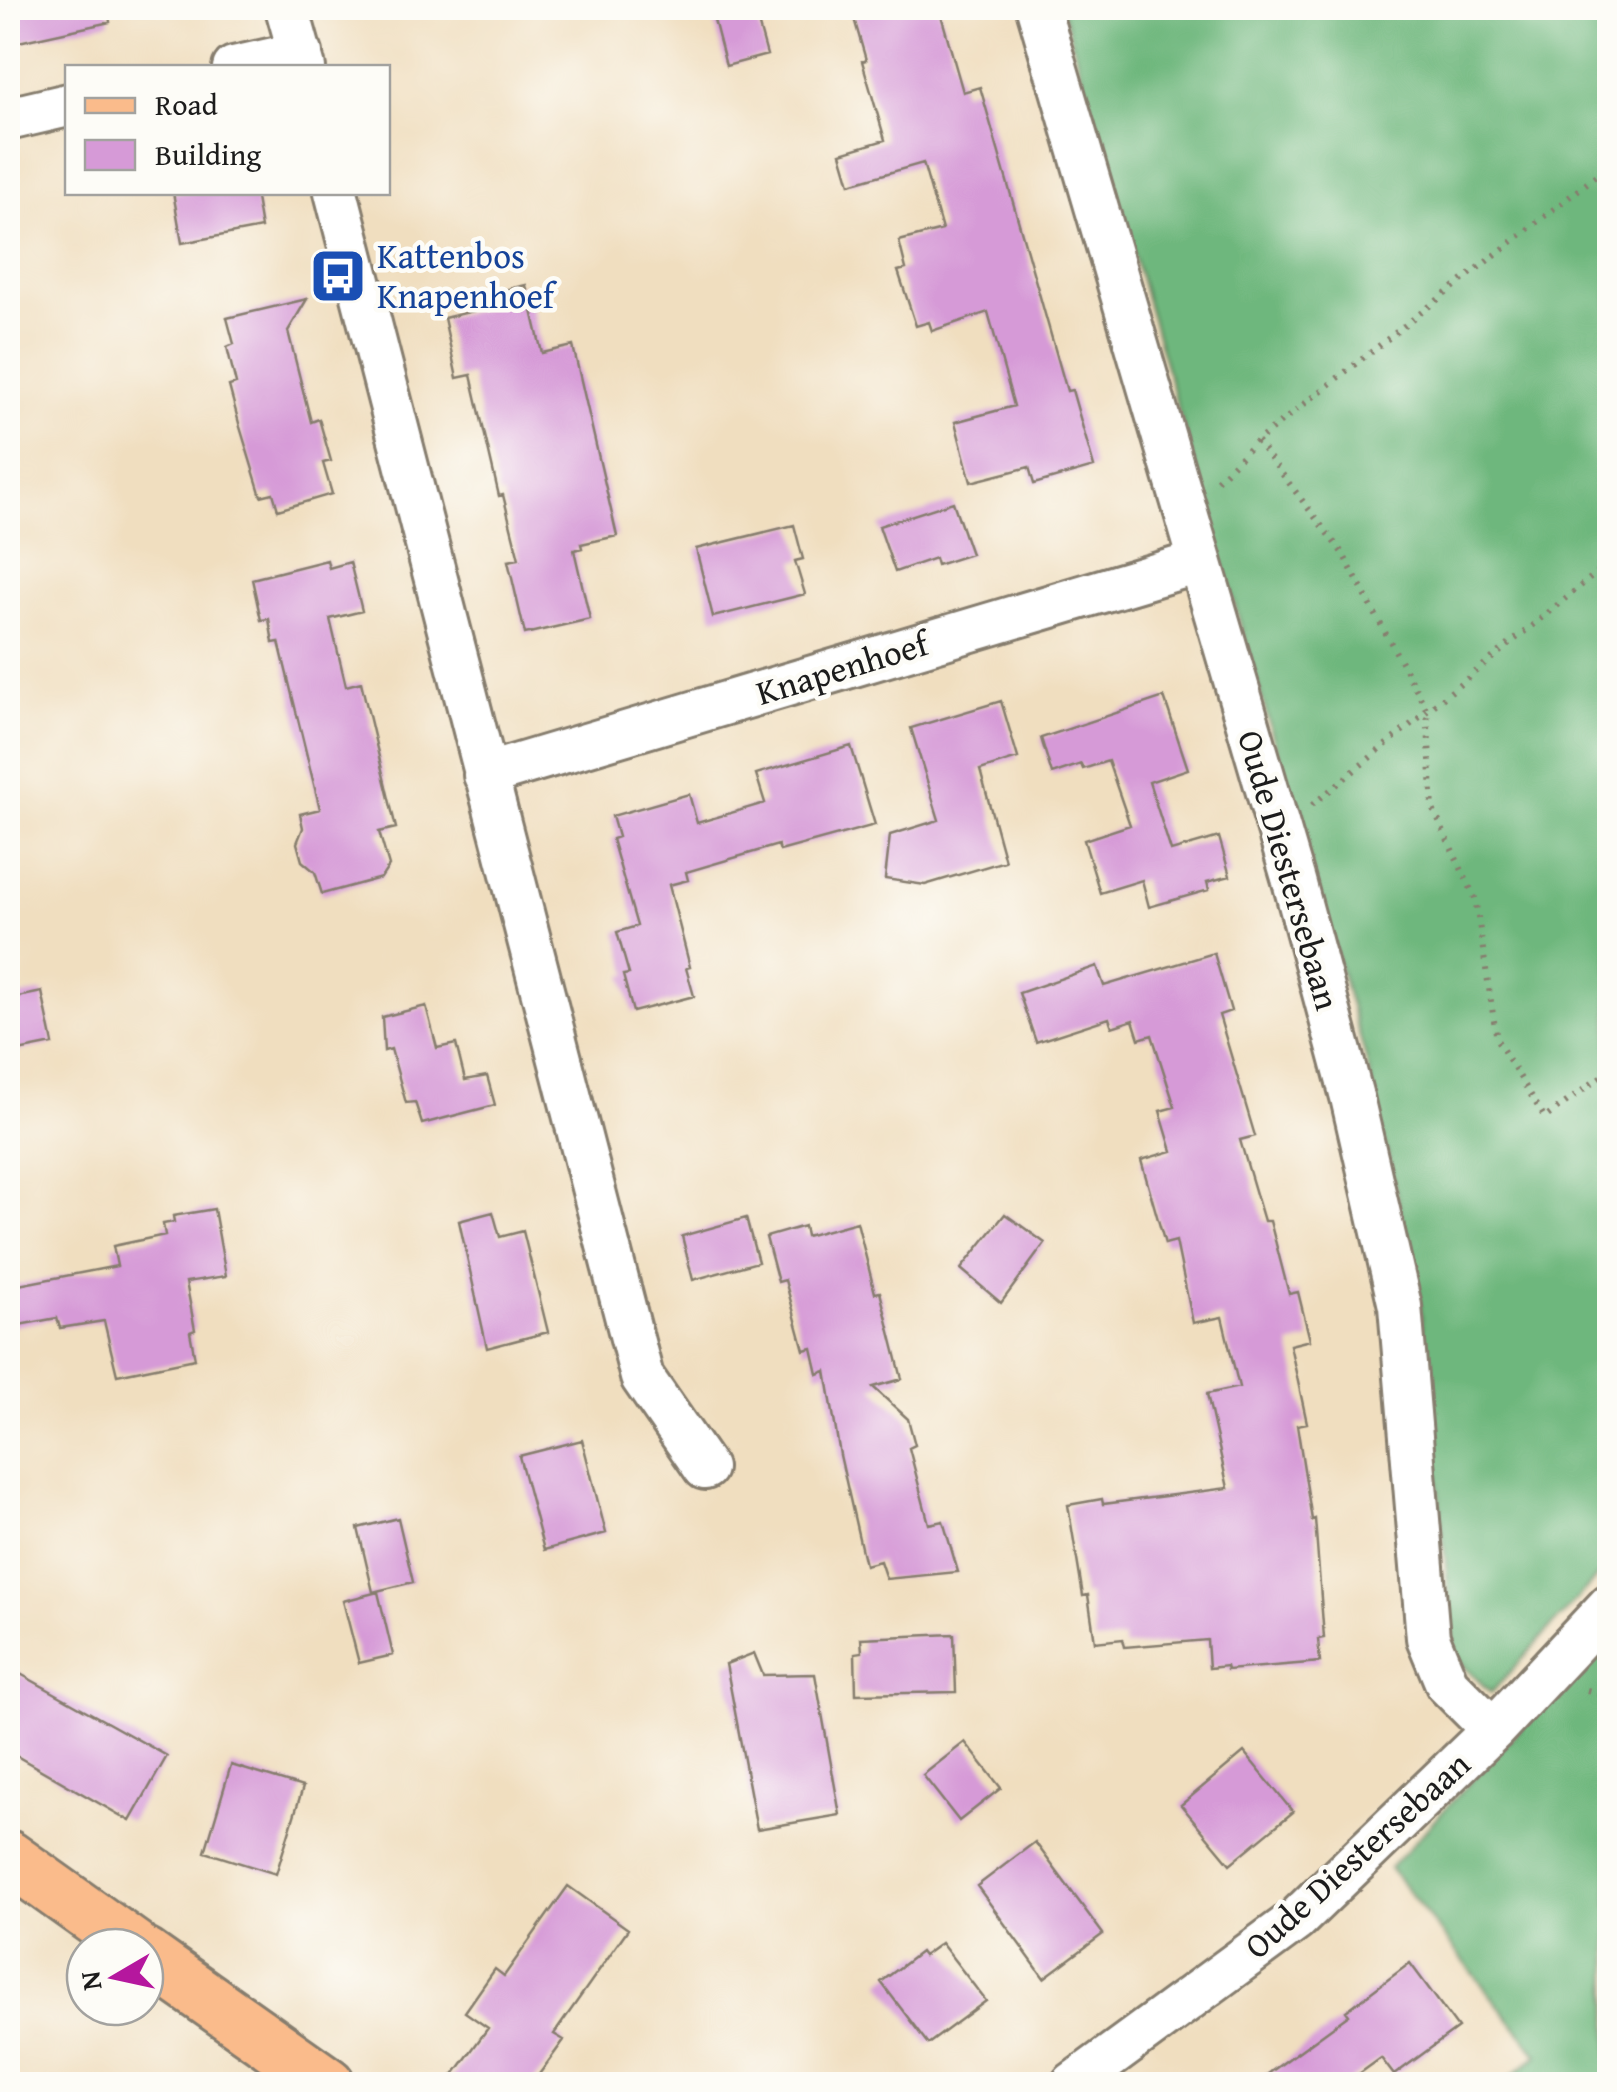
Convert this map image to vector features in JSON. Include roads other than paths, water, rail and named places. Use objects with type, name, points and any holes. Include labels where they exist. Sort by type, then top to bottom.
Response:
[{"type":"main road","points":[[8,1857],[106,1927]]},
{"type":"main road","points":[[165,1969],[328,2084]]},
{"type":"street","points":[[260,65],[302,60],[287,8]]},
{"type":"street","name":"Oude Diestersebaan","points":[[1038,8],[1279,832],[1352,1097],[1400,1306],[1428,1638],[1447,1684],[1493,1730]]},
{"type":"street","points":[[8,119],[65,106]]},
{"type":"street","points":[[337,195],[642,1377],[705,1468]]},
{"type":"street","name":"Knapenhoef","points":[[485,775],[1199,562]]},
{"type":"street","name":"Oude Diestersebaan","points":[[1073,2084],[1296,1920],[1493,1730],[1610,1604]]},
{"type":"place","name":"Kattenbos Knapenhoef","points":[[338,276]]}]
